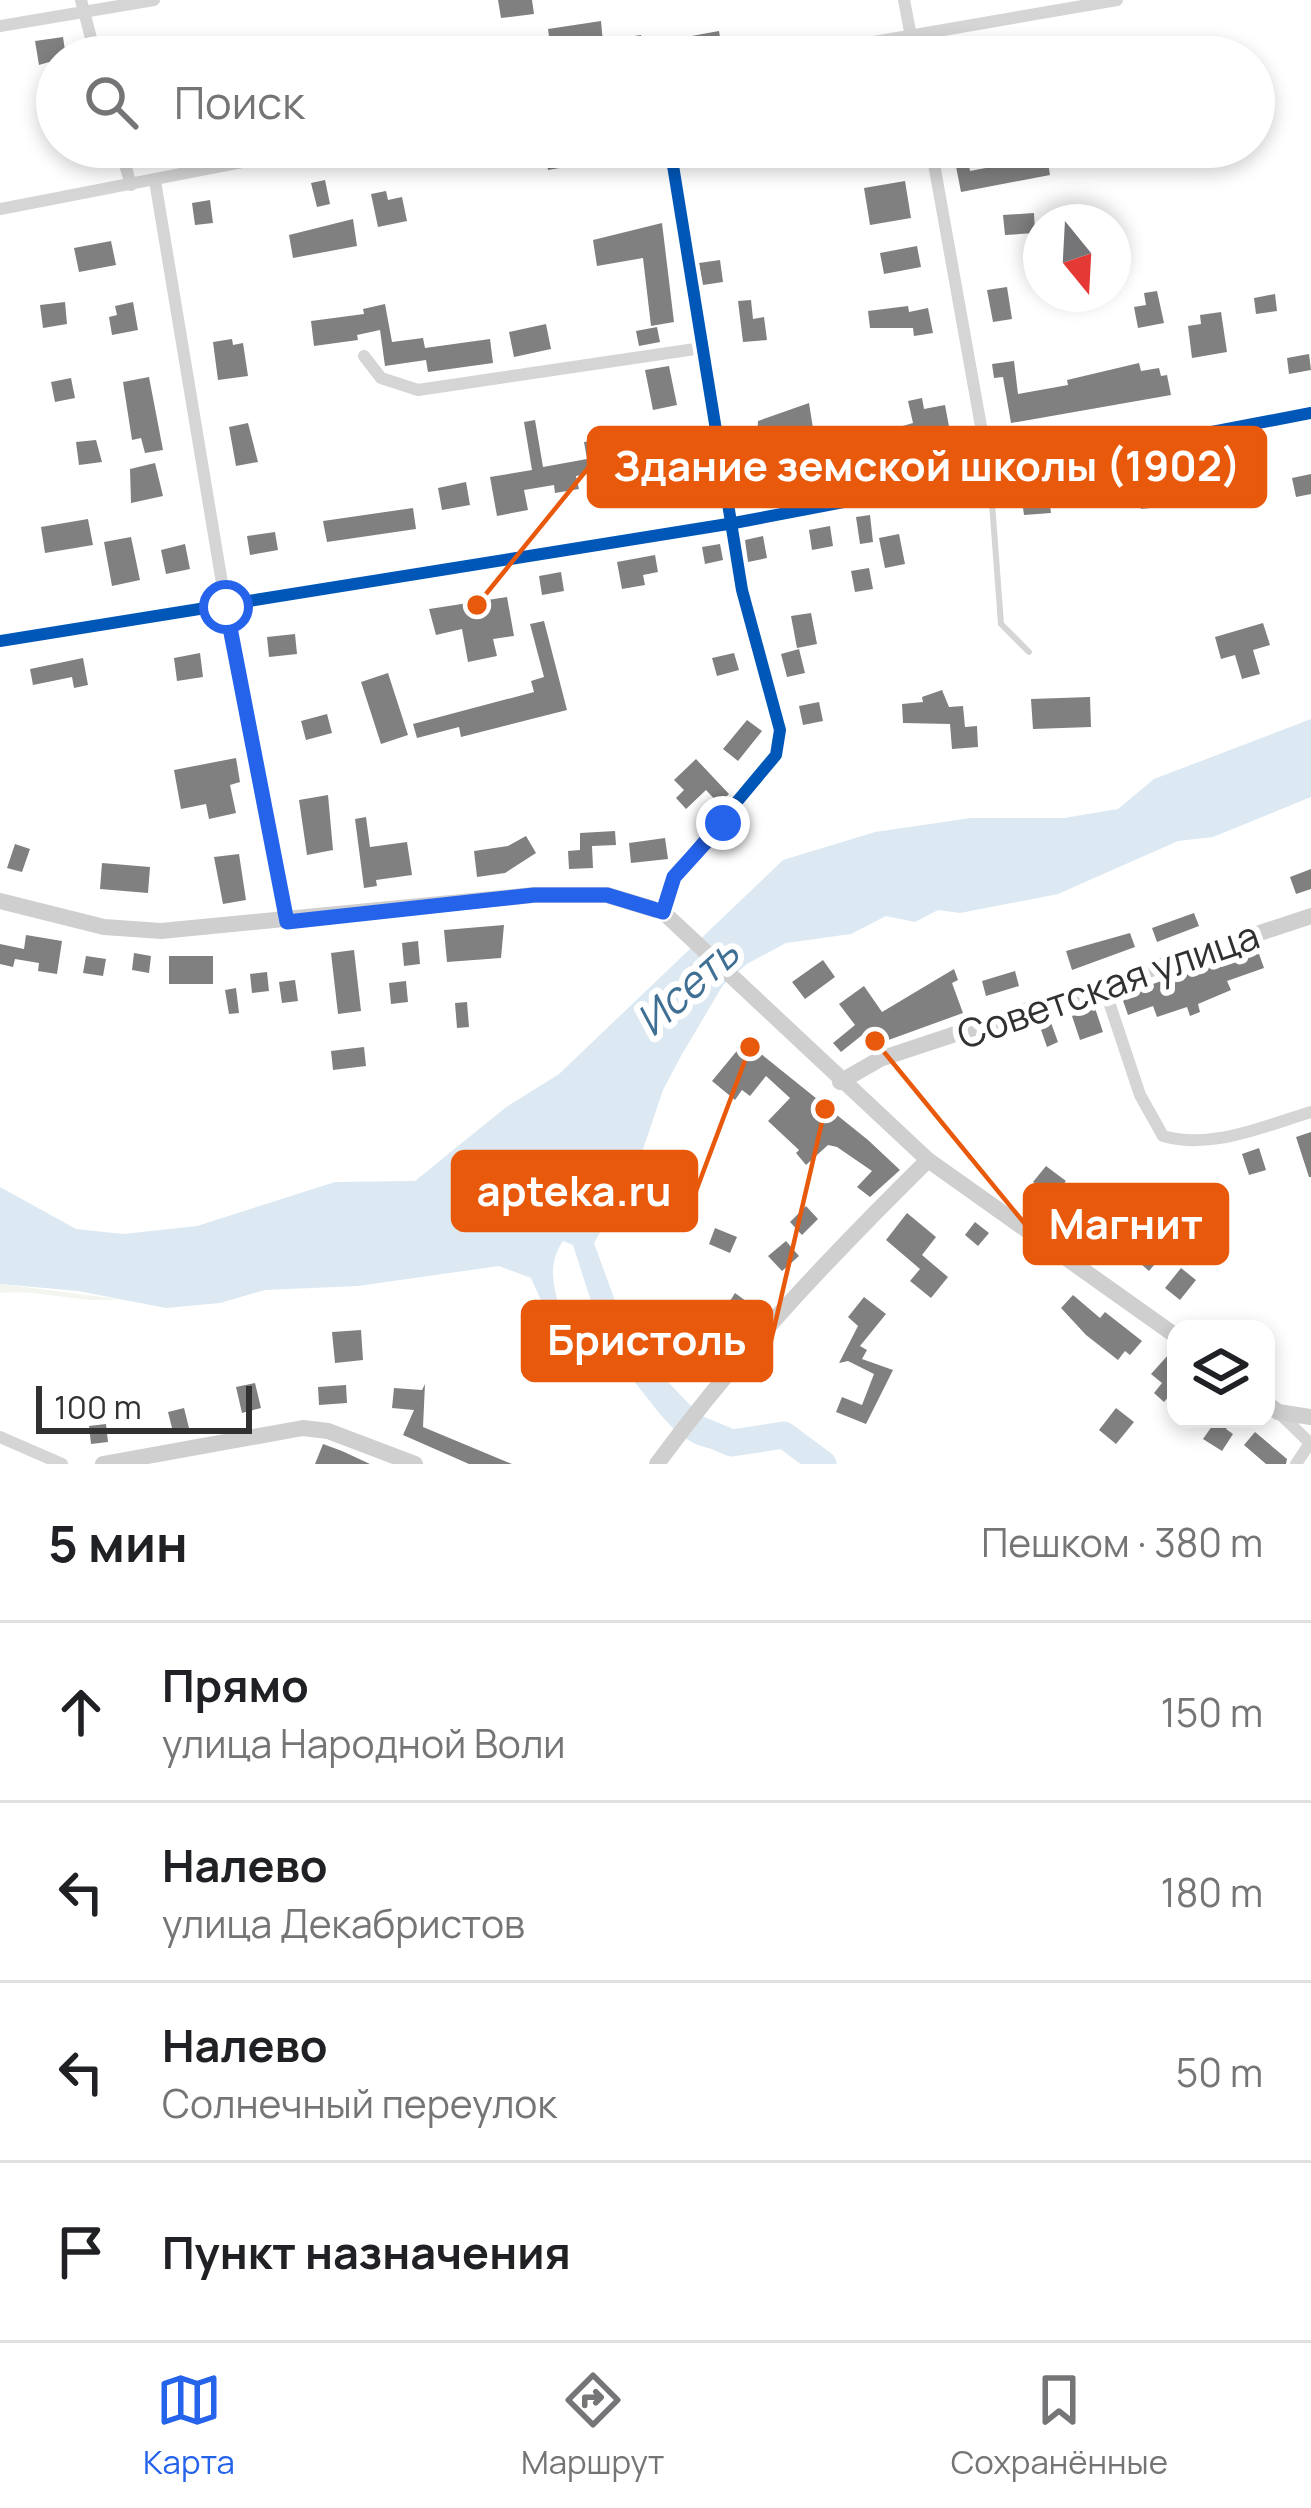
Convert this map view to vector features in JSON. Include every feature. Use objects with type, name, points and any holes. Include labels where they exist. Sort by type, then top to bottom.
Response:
[{"type":"street","points":[[0,26],[83,7],[154,0]]},
{"type":"street","points":[[904,0],[912,36]]},
{"type":"street","points":[[896,36],[1117,0]]},
{"type":"street","points":[[83,7],[91,36]]},
{"type":"street","points":[[126,168],[130,185]]},
{"type":"street","points":[[0,209],[218,168]]},
{"type":"street","points":[[669,917],[674,877],[776,755],[780,730],[742,590],[673,168]]},
{"type":"street","points":[[935,168],[989,470]]},
{"type":"street","points":[[155,181],[226,607],[287,922]]},
{"type":"street","points":[[364,356],[381,378],[418,390],[702,348]]},
{"type":"street","points":[[0,641],[734,523],[989,470],[1311,413]]},
{"type":"street","points":[[0,902],[104,927],[161,931],[534,895],[607,895],[669,917],[928,1160],[1167,1330]]},
{"type":"street","name":"Советская улица","points":[[840,1082],[880,1059],[1311,916]]},
{"type":"street","points":[[1104,988],[1139,1095],[1163,1136],[1186,1142],[1217,1139],[1311,1112]]},
{"type":"street","points":[[657,1464],[705,1396],[801,1286],[928,1160]]},
{"type":"street","points":[[1275,1408],[1311,1417]]},
{"type":"street","points":[[1275,1410],[1310,1443],[1296,1464]]},
{"type":"street","points":[[103,1464],[303,1428],[328,1431],[415,1464]]},
{"type":"street","points":[[0,1437],[62,1464]]},
{"type":"lane","points":[[989,470],[1001,624],[1029,652]]},
{"type":"shaded area","points":[[0,1284],[119,1299],[0,1293]]},
{"type":"water","name":"Исеть","points":[[1311,719],[1311,797],[1213,837],[1178,841],[1058,894],[960,913],[938,910],[915,922],[886,916],[851,934],[786,943],[747,964],[723,985],[663,1090],[636,1170],[594,1243],[630,1342],[711,1427],[728,1437],[728,1448],[709,1448],[677,1432],[608,1357],[561,1345],[531,1278],[499,1266],[358,1286],[265,1290],[220,1303],[166,1308],[78,1291],[0,1284],[0,1187],[76,1229],[123,1234],[197,1226],[335,1182],[415,1181],[505,1108],[559,1074],[783,860],[875,832],[971,818],[1064,818],[1118,809],[1154,779]],"holes":[[[522,1163],[536,1178],[529,1198],[513,1211],[486,1210],[480,1196],[487,1183],[502,1169]],[[563,1241],[573,1245],[603,1339],[596,1350],[564,1343],[553,1279]]]},
{"type":"building","points":[[498,0],[532,0],[534,14],[501,18]]},
{"type":"building","points":[[601,21],[602,36],[549,36],[548,29]]},
{"type":"building","points":[[956,168],[1049,168],[1050,175],[961,192]]},
{"type":"building","points":[[325,180],[330,204],[317,207],[311,183]]},
{"type":"building","points":[[905,181],[911,218],[870,225],[864,188]]},
{"type":"building","points":[[386,191],[388,200],[402,197],[407,221],[378,227],[371,194]]},
{"type":"building","points":[[210,200],[213,223],[195,225],[192,203]]},
{"type":"building","points":[[1023,214],[1023,234],[1005,235],[1003,215]]},
{"type":"building","points":[[353,219],[357,246],[293,258],[289,235]]},
{"type":"building","points":[[662,223],[674,322],[651,326],[643,258],[597,266],[593,240]]},
{"type":"building","points":[[111,241],[116,265],[79,272],[74,248]]},
{"type":"building","points":[[917,246],[921,267],[884,274],[880,253]]},
{"type":"building","points":[[720,260],[723,282],[703,285],[699,263]]},
{"type":"building","points":[[1007,287],[1012,319],[993,322],[987,290]]},
{"type":"building","points":[[1157,291],[1164,323],[1138,328],[1134,307],[1146,305],[1144,293]]},
{"type":"building","points":[[1275,294],[1277,311],[1256,314],[1254,298]]},
{"type":"building","points":[[751,300],[753,319],[764,317],[767,340],[743,342],[738,301]]},
{"type":"building","points":[[65,302],[67,324],[43,328],[40,305]]},
{"type":"building","points":[[133,302],[138,330],[112,335],[109,317],[117,315],[115,306]]},
{"type":"building","points":[[385,304],[392,342],[423,338],[425,348],[490,339],[493,363],[428,372],[426,360],[385,366],[380,330],[357,335],[358,340],[314,346],[311,321],[364,314],[363,309]]},
{"type":"building","points":[[908,306],[909,312],[928,308],[933,333],[914,336],[913,328],[870,328],[868,311]]},
{"type":"building","points":[[1221,312],[1227,352],[1192,358],[1188,326],[1201,324],[1200,315]]},
{"type":"building","points":[[546,324],[551,349],[514,357],[509,332]]},
{"type":"building","points":[[657,327],[660,342],[639,346],[636,331]]},
{"type":"building","points":[[232,339],[233,345],[243,343],[248,376],[218,380],[213,342]]},
{"type":"building","points":[[1309,354],[1311,370],[1289,374],[1287,358]]},
{"type":"building","points":[[1014,361],[1018,394],[1068,385],[1067,380],[1139,363],[1141,371],[1159,368],[1161,376],[1167,375],[1171,395],[1011,423],[1003,377],[994,378],[992,364]]},
{"type":"building","points":[[669,366],[677,405],[653,410],[645,370]]},
{"type":"building","points":[[149,377],[163,450],[145,453],[141,438],[132,440],[123,382]]},
{"type":"building","points":[[71,378],[75,398],[55,402],[51,382]]},
{"type":"building","points":[[922,398],[924,409],[945,405],[953,448],[939,451],[930,432],[899,438],[901,450],[845,463],[841,444],[913,423],[908,401]]},
{"type":"building","points":[[809,403],[816,447],[784,454],[787,467],[763,472],[761,460],[735,465],[730,444],[757,439],[758,421]]},
{"type":"building","points":[[535,420],[543,467],[587,459],[584,442],[610,437],[616,469],[576,476],[579,489],[555,493],[554,485],[524,490],[528,510],[497,516],[490,477],[532,470],[524,422]]},
{"type":"building","points":[[248,423],[258,462],[236,466],[229,427]]},
{"type":"building","points":[[702,426],[705,448],[665,455],[662,432]]},
{"type":"building","points":[[96,440],[102,462],[79,465],[76,442]]},
{"type":"building","points":[[155,463],[163,496],[131,503],[130,469]]},
{"type":"building","points":[[1311,474],[1311,494],[1296,497],[1292,478]]},
{"type":"building","points":[[1201,476],[1204,502],[1141,509],[1138,483]]},
{"type":"building","points":[[466,482],[470,505],[442,510],[438,488]]},
{"type":"building","points":[[1048,490],[1051,513],[1024,515],[1021,493]]},
{"type":"building","points":[[413,508],[416,529],[327,542],[323,521]]},
{"type":"building","points":[[870,515],[873,542],[860,544],[856,517]]},
{"type":"building","points":[[88,519],[93,545],[45,553],[41,527]]},
{"type":"building","points":[[830,526],[833,546],[812,550],[809,530]]},
{"type":"building","points":[[275,532],[278,550],[250,555],[247,536]]},
{"type":"building","points":[[899,534],[905,564],[885,568],[879,538]]},
{"type":"building","points":[[763,536],[767,558],[748,562],[745,540]]},
{"type":"building","points":[[131,537],[140,580],[112,586],[104,542]]},
{"type":"building","points":[[185,544],[190,569],[166,574],[161,550]]},
{"type":"building","points":[[720,544],[723,560],[705,564],[702,547]]},
{"type":"building","points":[[655,555],[658,572],[643,575],[645,585],[622,589],[617,562]]},
{"type":"building","points":[[869,568],[873,589],[855,592],[851,571]]},
{"type":"building","points":[[561,572],[564,591],[542,595],[539,576]]},
{"type":"building","points":[[507,597],[514,636],[493,639],[497,656],[468,662],[462,629],[436,635],[429,609]]},
{"type":"building","points":[[811,613],[817,644],[797,648],[791,616]]},
{"type":"building","points":[[544,621],[567,710],[461,737],[459,727],[417,738],[413,724],[534,692],[531,681],[544,677],[530,624]]},
{"type":"building","points":[[1263,623],[1270,645],[1253,650],[1260,674],[1242,679],[1235,655],[1221,659],[1215,637]]},
{"type":"building","points":[[295,634],[297,654],[269,657],[267,637]]},
{"type":"building","points":[[799,649],[805,673],[787,677],[781,654]]},
{"type":"building","points":[[200,653],[203,677],[177,681],[174,658]]},
{"type":"building","points":[[734,653],[739,670],[717,676],[712,658]]},
{"type":"building","points":[[83,658],[88,685],[74,688],[72,677],[33,685],[30,669]]},
{"type":"building","points":[[388,673],[408,735],[381,744],[361,682]]},
{"type":"building","points":[[942,690],[949,707],[963,706],[965,727],[977,726],[978,747],[952,749],[950,724],[903,723],[902,704],[923,702],[922,697]]},
{"type":"building","points":[[1090,697],[1091,727],[1033,729],[1031,699]]},
{"type":"building","points":[[819,702],[823,721],[803,725],[799,706]]},
{"type":"building","points":[[327,714],[332,733],[306,740],[301,721]]},
{"type":"building","points":[[747,720],[762,731],[738,761],[723,749]]},
{"type":"building","points":[[236,758],[240,782],[230,785],[236,813],[209,819],[206,804],[181,809],[174,770]]},
{"type":"building","points":[[696,759],[729,794],[719,804],[706,790],[686,809],[676,798],[684,790],[674,780]]},
{"type":"building","points":[[328,795],[333,850],[307,855],[299,800]]},
{"type":"building","points":[[366,817],[370,847],[407,842],[412,875],[376,880],[377,886],[364,888],[355,819]]},
{"type":"building","points":[[615,831],[616,845],[592,846],[593,868],[569,869],[568,851],[580,850],[580,833]]},
{"type":"building","points":[[526,836],[536,853],[505,873],[477,877],[474,851],[508,846]]},
{"type":"building","points":[[665,838],[668,859],[631,863],[629,843]]},
{"type":"building","points":[[15,844],[30,849],[22,872],[7,868]]},
{"type":"building","points":[[239,854],[246,900],[223,904],[214,857]]},
{"type":"building","points":[[102,863],[150,867],[148,893],[100,889]]},
{"type":"building","points":[[1311,869],[1311,889],[1296,894],[1290,877]]},
{"type":"building","points":[[1194,913],[1199,926],[1157,942],[1152,928]]},
{"type":"building","points":[[504,925],[501,958],[447,962],[444,930]]},
{"type":"building","points":[[1130,933],[1135,947],[1072,970],[1066,951]]},
{"type":"building","points":[[26,935],[62,941],[57,974],[38,971],[39,963],[15,959],[13,967],[0,964],[0,944],[24,949]]},
{"type":"building","points":[[418,941],[420,964],[404,966],[402,943]]},
{"type":"building","points":[[1257,948],[1264,968],[1227,981],[1231,990],[1198,1004],[1200,1012],[1190,1016],[1187,1007],[1157,1017],[1153,1006],[1128,1015],[1121,995]]},
{"type":"building","points":[[354,950],[361,1011],[338,1014],[331,953]]},
{"type":"building","points":[[134,953],[151,956],[149,973],[132,970]]},
{"type":"building","points":[[86,956],[106,959],[103,976],[83,973]]},
{"type":"building","points":[[169,956],[213,956],[213,984],[169,984]]},
{"type":"building","points":[[823,960],[835,977],[805,999],[792,982]]},
{"type":"building","points":[[954,969],[958,980],[952,983],[963,1013],[872,1046],[866,1032],[841,1052],[833,1043],[855,1025],[839,1004],[864,986],[882,1012]]},
{"type":"building","points":[[1015,971],[1019,986],[986,996],[982,981]]},
{"type":"building","points":[[267,972],[269,991],[252,993],[250,974]]},
{"type":"building","points":[[295,980],[298,1001],[282,1003],[279,982]]},
{"type":"building","points":[[406,981],[408,1002],[391,1004],[389,983]]},
{"type":"building","points":[[236,988],[239,1013],[229,1014],[225,990]]},
{"type":"building","points":[[467,1002],[469,1027],[457,1028],[455,1003]]},
{"type":"building","points":[[1095,1008],[1103,1032],[1080,1040],[1072,1016]]},
{"type":"building","points":[[1050,1020],[1058,1042],[1047,1047],[1039,1024]]},
{"type":"building","points":[[745,1041],[900,1170],[870,1197],[857,1187],[872,1171],[837,1147],[828,1145],[806,1165],[796,1153],[799,1150],[768,1121],[790,1098],[766,1076],[750,1096],[742,1090],[735,1100],[712,1081]]},
{"type":"building","points":[[364,1047],[366,1066],[333,1070],[331,1051]]},
{"type":"building","points":[[1311,1132],[1311,1177],[1309,1177],[1296,1137]]},
{"type":"building","points":[[1259,1148],[1266,1170],[1249,1175],[1242,1154]]},
{"type":"building","points":[[1046,1166],[1066,1181],[1052,1197],[1033,1182]]},
{"type":"building","points":[[1096,1185],[1112,1198],[1091,1224],[1102,1232],[1091,1245],[1067,1233],[1088,1208],[1082,1203]]},
{"type":"building","points":[[806,1206],[818,1219],[802,1235],[790,1222]]},
{"type":"building","points":[[907,1213],[936,1237],[922,1255],[948,1277],[931,1298],[910,1281],[920,1269],[886,1240]]},
{"type":"building","points":[[975,1222],[989,1233],[978,1246],[965,1235]]},
{"type":"building","points":[[715,1228],[737,1237],[730,1253],[709,1244]]},
{"type":"building","points":[[1150,1238],[1166,1251],[1149,1271],[1134,1258]]},
{"type":"building","points":[[786,1241],[799,1256],[782,1271],[768,1256]]},
{"type":"building","points":[[1181,1268],[1196,1280],[1180,1300],[1165,1288]]},
{"type":"building","points":[[735,1293],[750,1304],[738,1321],[723,1312]]},
{"type":"building","points":[[1073,1295],[1100,1318],[1105,1312],[1142,1341],[1118,1360],[1061,1308]]},
{"type":"building","points":[[864,1297],[886,1314],[860,1346],[867,1350],[862,1359],[893,1370],[866,1424],[836,1412],[842,1397],[862,1405],[874,1374],[848,1361],[839,1363],[858,1326],[848,1317]]},
{"type":"building","points":[[361,1330],[363,1360],[335,1363],[332,1332]]},
{"type":"building","points":[[1167,1356],[1164,1402],[1154,1393],[1162,1383],[1151,1374]]},
{"type":"building","points":[[255,1383],[261,1408],[242,1413],[236,1387]]},
{"type":"building","points":[[425,1384],[423,1427],[512,1464],[469,1464],[403,1435],[414,1410],[392,1408],[394,1388],[422,1390]]},
{"type":"building","points":[[346,1385],[347,1403],[319,1405],[318,1387]]},
{"type":"building","points":[[184,1408],[189,1428],[173,1432],[168,1412]]},
{"type":"building","points":[[1116,1408],[1134,1422],[1116,1444],[1099,1430]]},
{"type":"building","points":[[106,1424],[108,1442],[91,1444],[89,1426]]},
{"type":"building","points":[[1211,1428],[1227,1428],[1233,1434],[1222,1451],[1203,1439]]},
{"type":"building","points":[[1255,1432],[1287,1459],[1286,1464],[1266,1464],[1244,1445]]},
{"type":"building","points":[[323,1444],[342,1451],[370,1464],[315,1464]]},
{"type":"waterway","points":[[698,1429],[732,1443],[784,1435],[823,1464]]},
{"type":"cycle path","points":[[663,912],[674,877],[776,755],[780,730],[742,590],[673,168]]},
{"type":"cycle path","points":[[0,641],[734,523],[1311,413]]},
{"type":"place","name":"Здание земской школы (1902)","points":[[477,605]]},
{"type":"place","name":"Магнит","points":[[875,1041]]},
{"type":"place","name":"apteka.ru","points":[[750,1047]]},
{"type":"place","name":"Бристоль","points":[[825,1109]]},
{"type":"route","points":[[226,607],[287,922],[534,895],[607,895],[663,912],[674,877],[723,823]]}]
